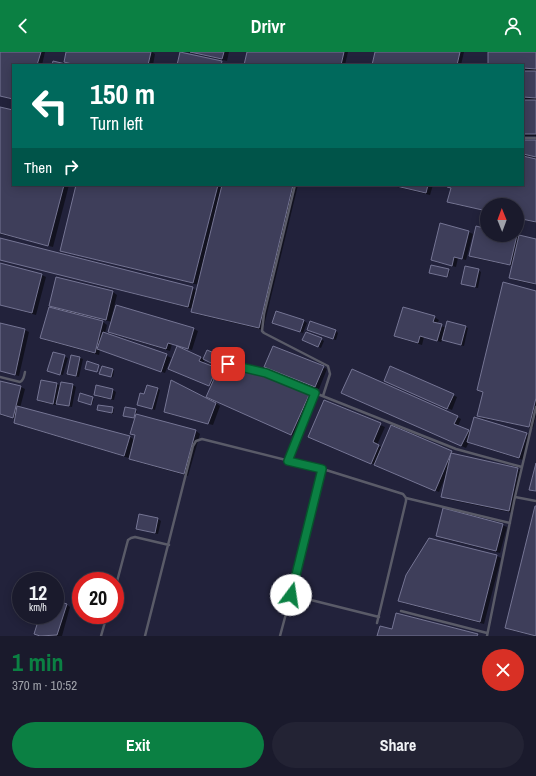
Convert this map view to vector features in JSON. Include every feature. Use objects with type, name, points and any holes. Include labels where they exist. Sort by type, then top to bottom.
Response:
[{"type":"lane","points":[[524,138],[536,138]]},
{"type":"lane","points":[[295,186],[264,314],[262,331],[328,366],[330,374],[323,396]]},
{"type":"lane","points":[[228,364],[266,373],[456,449],[522,467]]},
{"type":"lane","points":[[0,378],[20,382],[24,378],[25,372]]},
{"type":"lane","points":[[288,461],[315,393]]},
{"type":"lane","points":[[401,611],[487,634],[515,497],[536,407]]},
{"type":"lane","points":[[145,636],[193,446],[196,441],[202,439],[322,469],[400,492],[404,494],[406,498],[510,523]]},
{"type":"lane","points":[[280,636],[322,469]]},
{"type":"lane","points":[[515,497],[536,500]]},
{"type":"lane","points":[[377,623],[406,498]]},
{"type":"lane","points":[[120,572],[128,540],[131,538],[168,545]]},
{"type":"lane","points":[[291,595],[379,617]]},
{"type":"lane","points":[[101,636],[104,624]]},
{"type":"building","points":[[0,52],[41,52],[37,64],[12,64],[12,99],[0,96]]},
{"type":"building","points":[[66,52],[151,52],[148,64],[72,64],[64,62]]},
{"type":"building","points":[[180,52],[222,61],[221,64],[177,64]]},
{"type":"building","points":[[190,52],[224,52],[222,59]]},
{"type":"building","points":[[247,52],[344,52],[341,64],[244,64]]},
{"type":"building","points":[[375,52],[460,52],[457,64],[372,64]]},
{"type":"building","points":[[488,52],[536,52],[536,69],[524,68],[524,64],[488,64]]},
{"type":"building","points":[[53,61],[66,64],[52,64]]},
{"type":"building","points":[[524,71],[536,71],[536,98],[524,97]]},
{"type":"building","points":[[524,100],[536,100],[536,134],[524,134]]},
{"type":"building","points":[[0,107],[12,110],[12,186],[64,186],[48,246],[0,233]]},
{"type":"building","points":[[524,140],[536,140],[536,157],[524,154]]},
{"type":"building","points":[[524,156],[536,159],[536,222],[524,219],[524,198],[480,198],[480,209],[447,202],[451,188],[447,187],[524,186]]},
{"type":"building","points":[[76,186],[218,186],[193,283],[60,251]]},
{"type":"building","points":[[222,186],[293,186],[259,328],[191,312]]},
{"type":"building","points":[[396,186],[428,186],[426,193]]},
{"type":"building","points":[[440,223],[469,231],[462,259],[454,257],[452,266],[431,260]]},
{"type":"building","points":[[476,226],[480,227],[480,242],[515,242],[510,265],[469,256]]},
{"type":"building","points":[[524,236],[536,239],[536,284],[509,278],[517,242],[524,242]]},
{"type":"building","points":[[0,238],[193,287],[188,307],[0,260]]},
{"type":"building","points":[[0,263],[42,274],[32,313],[0,305]]},
{"type":"building","points":[[431,265],[449,269],[447,277],[429,273]]},
{"type":"building","points":[[465,266],[479,269],[475,287],[461,284]]},
{"type":"building","points":[[56,277],[113,291],[106,320],[49,306]]},
{"type":"building","points":[[503,282],[536,291],[536,398],[529,427],[477,416],[483,392],[477,390]]},
{"type":"building","points":[[116,305],[194,328],[188,349],[168,343],[166,349],[108,332]]},
{"type":"building","points":[[49,307],[103,321],[95,353],[40,338]]},
{"type":"building","points":[[403,307],[435,316],[433,322],[442,324],[437,341],[420,336],[418,343],[394,336]]},
{"type":"building","points":[[276,311],[304,320],[300,332],[272,323]]},
{"type":"building","points":[[310,321],[336,330],[333,339],[307,330]]},
{"type":"building","points":[[447,321],[466,326],[461,345],[442,340]]},
{"type":"building","points":[[0,323],[25,329],[15,375],[0,371]]},
{"type":"building","points":[[103,332],[167,354],[161,372],[97,349]]},
{"type":"building","points":[[306,332],[322,338],[318,347],[302,340]]},
{"type":"building","points":[[177,346],[201,357],[199,361],[217,368],[209,386],[168,369]]},
{"type":"building","points":[[273,346],[324,366],[315,387],[264,367]]},
{"type":"building","points":[[207,350],[226,358],[221,368],[203,359]]},
{"type":"building","points":[[53,352],[65,355],[60,375],[47,371]]},
{"type":"building","points":[[71,355],[80,357],[76,376],[67,374]]},
{"type":"building","points":[[87,361],[99,365],[97,372],[85,369]]},
{"type":"building","points":[[102,366],[113,369],[111,377],[99,374]]},
{"type":"building","points":[[390,366],[454,394],[447,409],[384,381]]},
{"type":"building","points":[[233,369],[259,373],[309,395],[291,435],[206,397],[218,370],[231,375]]},
{"type":"building","points":[[352,369],[458,416],[454,424],[469,430],[461,446],[341,393]]},
{"type":"building","points":[[41,380],[57,383],[53,404],[37,400]]},
{"type":"building","points":[[171,380],[216,403],[208,424],[164,412]]},
{"type":"building","points":[[0,381],[21,386],[13,418],[0,414]]},
{"type":"building","points":[[61,382],[73,384],[69,406],[56,404]]},
{"type":"building","points":[[96,385],[113,389],[111,399],[94,395]]},
{"type":"building","points":[[147,385],[158,388],[152,409],[137,405],[140,393],[144,394]]},
{"type":"building","points":[[80,393],[93,397],[91,405],[78,401]]},
{"type":"building","points":[[324,400],[381,423],[373,442],[379,445],[371,464],[308,437]]},
{"type":"building","points":[[98,405],[113,407],[112,413],[97,410]]},
{"type":"building","points":[[17,406],[130,436],[124,456],[14,423]]},
{"type":"building","points":[[125,407],[136,409],[134,418],[123,416]]},
{"type":"building","points":[[136,414],[196,430],[184,474],[129,459],[135,435],[130,434]]},
{"type":"building","points":[[474,417],[527,433],[519,458],[467,442]]},
{"type":"building","points":[[391,425],[452,451],[435,491],[374,465]]},
{"type":"building","points":[[451,453],[518,468],[509,511],[441,497]]},
{"type":"building","points":[[536,463],[536,491],[529,490]]},
{"type":"building","points":[[536,506],[536,636],[505,628]]},
{"type":"building","points":[[443,508],[503,524],[496,551],[436,536]]},
{"type":"building","points":[[139,514],[158,518],[155,533],[136,529]]},
{"type":"building","points":[[429,538],[497,555],[480,622],[398,601],[406,575]]},
{"type":"building","points":[[64,603],[67,604],[64,613]]},
{"type":"building","points":[[396,613],[478,634],[477,636],[377,636],[380,626],[392,629]]},
{"type":"building","points":[[37,624],[61,624],[57,635],[40,636],[34,634]]},
{"type":"route","points":[[228,364],[266,373],[315,393],[288,461],[322,469],[291,595]]}]
